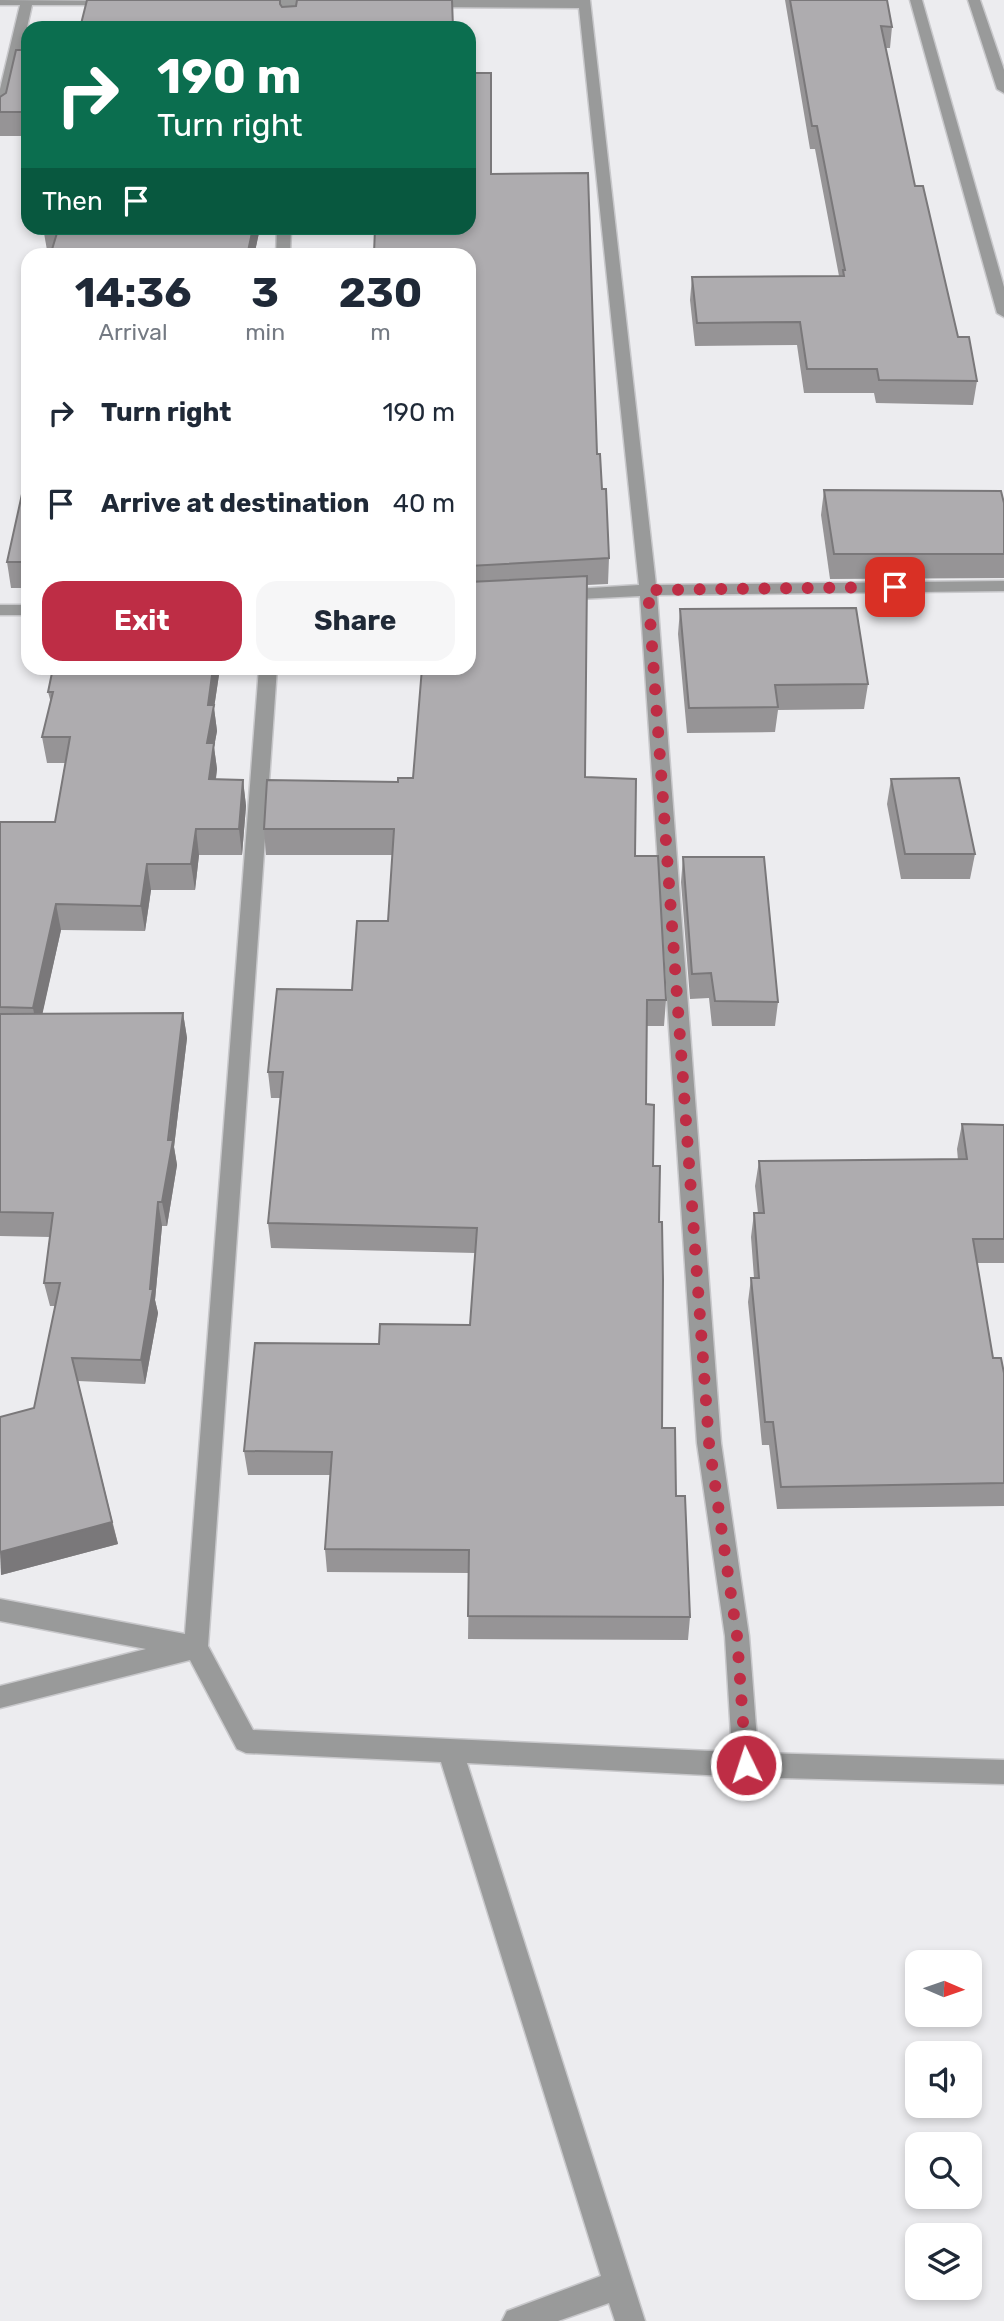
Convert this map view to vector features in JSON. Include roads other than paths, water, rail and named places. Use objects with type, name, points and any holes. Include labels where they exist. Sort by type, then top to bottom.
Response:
[{"type":"street","points":[[22,21],[27,0]]},
{"type":"street","points":[[916,0],[1004,313]]},
{"type":"street","points":[[974,0],[1004,89]]},
{"type":"street","points":[[0,1],[124,1]]},
{"type":"street","points":[[235,2],[290,6],[332,3]]},
{"type":"street","points":[[416,3],[584,2],[648,590],[709,1443],[737,1636],[746,1765]]},
{"type":"street","points":[[0,117],[21,26]]},
{"type":"street","points":[[538,596],[648,590],[1004,586]]},
{"type":"street","points":[[0,610],[21,610]]},
{"type":"street","points":[[267,675],[196,1647],[246,1741],[746,1765],[1004,1772]]},
{"type":"street","points":[[0,1610],[196,1647]]},
{"type":"street","points":[[0,1697],[196,1647]]},
{"type":"street","points":[[450,1751],[630,2321]]},
{"type":"street","points":[[517,2321],[618,2284]]}]
